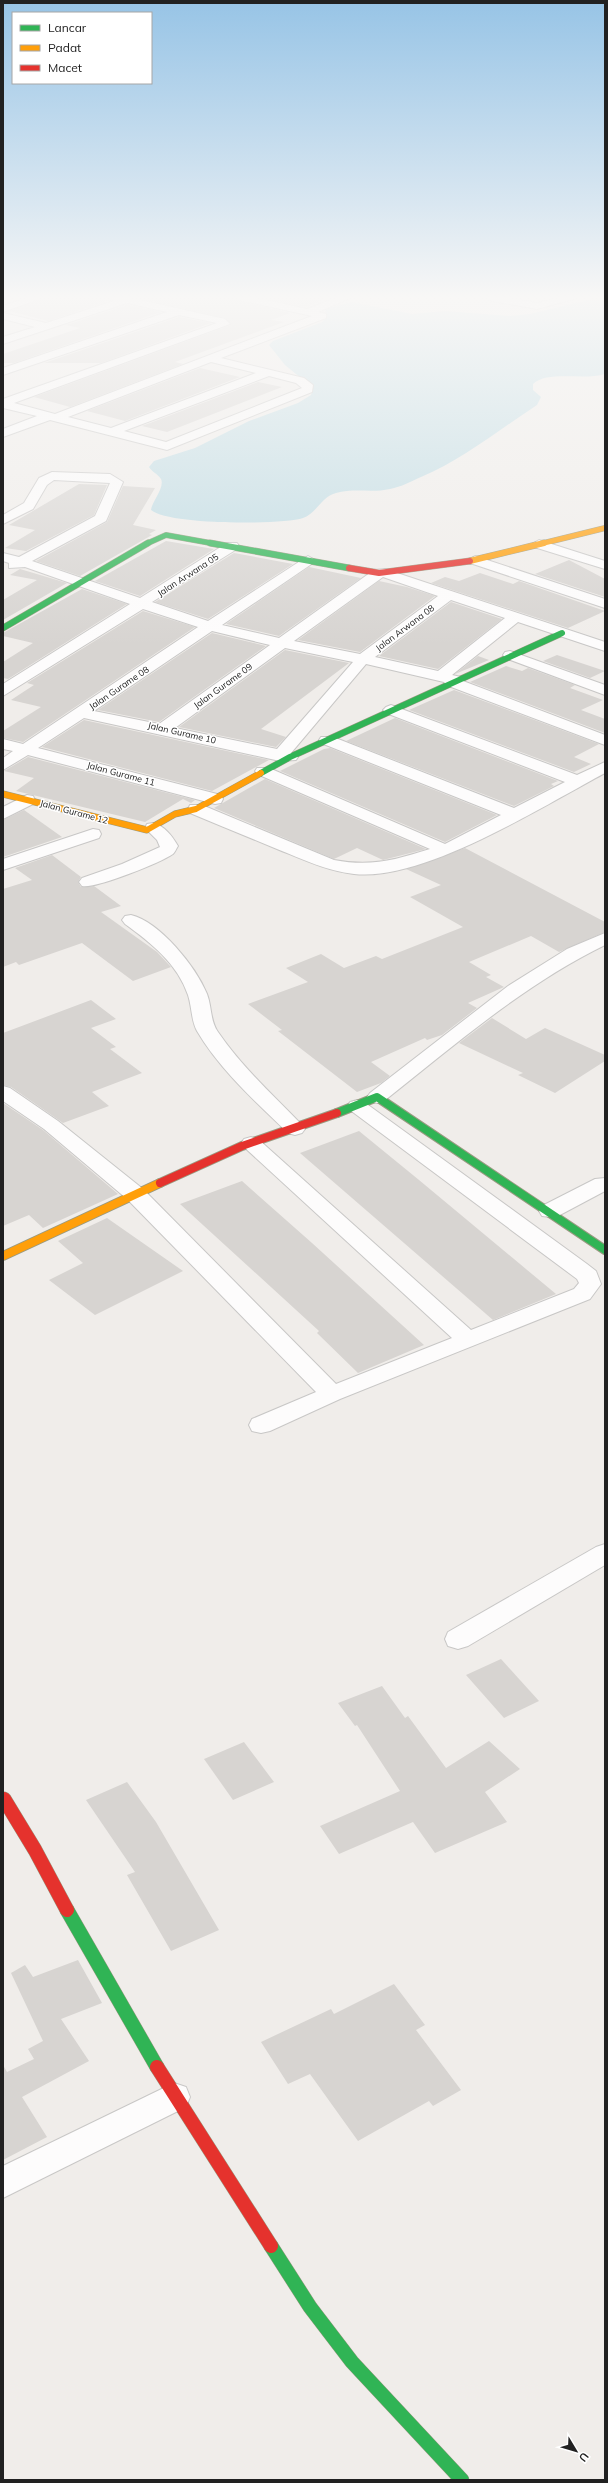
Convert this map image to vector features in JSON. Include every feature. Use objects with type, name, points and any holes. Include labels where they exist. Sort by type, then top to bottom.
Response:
[{"type":"street","points":[[40,414],[162,446],[173,444],[248,414]]},
{"type":"street","points":[[3,433],[61,414]]},
{"type":"street","points":[[112,432],[159,414]]},
{"type":"street","points":[[3,520],[30,505],[42,480],[46,478],[52,476],[110,478],[117,482],[101,518],[3,572]]},
{"type":"street","points":[[382,573],[475,560],[604,528]]},
{"type":"street","points":[[3,628],[82,580],[160,536],[172,534],[382,573],[605,648]]},
{"type":"street","points":[[539,544],[605,565]]},
{"type":"street","name":"Jalan Arwana 05","points":[[3,691],[143,604],[232,546]]},
{"type":"street","points":[[3,557],[82,580],[143,604],[210,626],[450,680],[605,740]]},
{"type":"street","name":"Jalan Gurame 08","points":[[3,765],[83,713],[308,560]]},
{"type":"street","points":[[475,560],[605,604]]},
{"type":"street","name":"Jalan Gurame 09","points":[[163,729],[283,642],[382,573]]},
{"type":"street","name":"Jalan Arwana 08","points":[[362,660],[448,595]]},
{"type":"street","points":[[450,680],[516,617]]},
{"type":"street","points":[[88,882],[128,868],[167,850],[169,846],[168,842],[149,829],[175,814],[196,809],[285,757],[327,740],[450,680],[562,633]]},
{"type":"street","points":[[510,655],[605,690]]},
{"type":"street","points":[[285,757],[362,660]]},
{"type":"street","points":[[391,710],[578,781]]},
{"type":"street","name":"Jalan Gurame 10","points":[[83,713],[163,729],[285,757]]},
{"type":"street","points":[[327,740],[514,814]]},
{"type":"street","name":"Jalan Gurame 11","points":[[3,744],[215,799]]},
{"type":"street","points":[[196,809],[329,864],[346,868],[381,868],[446,850],[605,767]]},
{"type":"street","points":[[262,771],[446,850]]},
{"type":"street","name":"Jalan Gurame 12","points":[[3,794],[149,829]]},
{"type":"street","points":[[3,814],[27,800]]},
{"type":"street","points":[[3,865],[93,834]]},
{"type":"street","points":[[131,920],[166,945],[188,971],[198,998],[201,1018],[208,1033],[246,1080],[295,1129]]},
{"type":"street","points":[[3,1256],[73,1226],[135,1194],[251,1143],[295,1129],[377,1097],[447,1040],[533,975],[562,958],[605,938]]},
{"type":"street","points":[[3,1092],[51,1125],[135,1194],[332,1394]]},
{"type":"street","points":[[377,1097],[550,1211],[605,1250]]},
{"type":"street","points":[[261,1425],[332,1394],[469,1341],[582,1294],[590,1284],[588,1276],[357,1106]]},
{"type":"street","points":[[251,1143],[469,1341]]},
{"type":"street","points":[[550,1211],[603,1184]]},
{"type":"street","points":[[458,1639],[605,1553]]},
{"type":"street","points":[[3,1798],[35,1850],[68,1912],[174,2097],[310,2307],[352,2362],[462,2480]]},
{"type":"street","points":[[3,2183],[174,2097]]},
{"type":"water","points":[[268,414],[524,414],[466,453],[436,470],[394,488],[377,491],[349,491],[336,493],[326,498],[312,513],[303,518],[272,522],[201,521],[179,519],[162,515],[151,510],[162,483],[160,477],[149,467],[154,461],[195,448],[249,421]]},
{"type":"building","points":[[98,414],[144,414],[125,421]]},
{"type":"building","points":[[174,414],[213,414],[167,432],[142,426]]},
{"type":"building","points":[[79,484],[107,485],[94,515],[26,551],[5,548],[35,530],[9,525]]},
{"type":"building","points":[[123,486],[155,488],[133,525],[156,530],[149,534],[152,535],[80,576],[36,561],[107,522]]},
{"type":"building","points":[[166,541],[214,549],[140,596],[95,581]]},
{"type":"building","points":[[234,553],[293,564],[208,619],[155,602]]},
{"type":"building","points":[[569,560],[605,579],[605,597],[535,574]]},
{"type":"building","points":[[309,567],[361,578],[279,636],[226,624]]},
{"type":"building","points":[[20,569],[67,583],[3,620],[3,600],[37,580],[10,575]]},
{"type":"building","points":[[480,573],[513,584],[519,581],[605,611],[568,628],[431,583],[445,577],[459,581]]},
{"type":"building","points":[[379,581],[407,587],[435,596],[360,652],[298,640]]},
{"type":"building","points":[[82,589],[127,604],[8,679],[3,678],[3,662],[33,643],[3,636],[3,633]]},
{"type":"building","points":[[451,602],[502,619],[438,669],[379,656]]},
{"type":"building","points":[[143,611],[195,627],[23,742],[3,738],[3,731],[41,707],[11,700],[34,685],[27,683]]},
{"type":"building","points":[[212,633],[266,646],[159,722],[98,710]]},
{"type":"building","points":[[285,650],[349,663],[261,729],[286,737],[276,747],[179,727]]},
{"type":"building","points":[[557,655],[605,671],[590,678],[543,661]]},
{"type":"building","points":[[478,656],[489,660],[455,674]]},
{"type":"building","points":[[506,666],[522,671],[528,668],[575,685],[570,688],[603,700],[581,710],[605,719],[605,733],[470,682]]},
{"type":"building","points":[[454,690],[599,744],[574,757],[591,764],[574,772],[409,710]]},
{"type":"building","points":[[395,718],[558,781],[551,784],[554,786],[514,806],[346,741]]},
{"type":"building","points":[[84,720],[269,760],[212,791],[42,747]]},
{"type":"building","points":[[330,748],[497,815],[445,842],[280,771],[324,749]]},
{"type":"building","points":[[28,757],[195,800],[191,803],[183,799],[145,822],[16,791],[34,778],[4,771]]},
{"type":"building","points":[[265,779],[426,849],[383,860],[357,848],[334,859],[214,808]]},
{"type":"building","points":[[24,810],[62,837],[3,857],[3,820]]},
{"type":"building","points":[[465,848],[605,922],[605,932],[559,952],[531,936],[469,962],[491,975],[486,977],[504,987],[468,1003],[477,1008],[442,1035],[427,1040],[425,1038],[371,1062],[390,1076],[381,1083],[357,1092],[278,1031],[282,1030],[248,1004],[308,982],[286,968],[321,954],[344,968],[376,956],[382,959],[463,927],[410,897],[441,885],[406,869]]},
{"type":"building","points":[[52,855],[81,877],[78,882],[81,887],[94,886],[121,906],[101,912],[157,952],[171,967],[133,981],[82,943],[19,965],[16,962],[3,967],[3,889],[32,880],[15,868]]},
{"type":"building","points":[[91,1000],[116,1019],[91,1028],[116,1047],[110,1049],[142,1073],[92,1092],[109,1106],[63,1123],[11,1087],[3,1085],[3,1033]]},
{"type":"building","points":[[492,1018],[526,1039],[545,1028],[605,1055],[605,1061],[555,1093],[518,1075],[523,1073],[459,1043]]},
{"type":"building","points":[[3,1103],[43,1130],[118,1194],[43,1228],[29,1215],[3,1226]]},
{"type":"building","points":[[359,1131],[556,1294],[493,1320],[300,1153]]},
{"type":"building","points":[[242,1181],[424,1345],[358,1373],[317,1333],[319,1331],[180,1204]]},
{"type":"building","points":[[107,1218],[183,1271],[95,1315],[49,1280],[83,1263],[58,1241]]},
{"type":"building","points":[[501,1659],[539,1701],[504,1718],[466,1675]]},
{"type":"building","points":[[382,1686],[405,1718],[408,1716],[446,1768],[489,1741],[520,1769],[485,1792],[507,1822],[435,1853],[413,1822],[339,1854],[320,1826],[400,1791],[357,1725],[355,1726],[338,1703]]},
{"type":"building","points":[[244,1742],[274,1782],[233,1800],[204,1759]]},
{"type":"building","points":[[127,1782],[156,1822],[219,1930],[171,1951],[127,1875],[135,1872],[86,1800]]},
{"type":"building","points":[[78,1960],[102,2003],[61,2019],[89,2061],[22,2097],[47,2137],[3,2160],[3,2065],[7,2072],[34,2059],[28,2049],[43,2041],[11,1973],[25,1965],[33,1977]]},
{"type":"building","points":[[394,1984],[425,2025],[416,2030],[461,2090],[433,2106],[429,2101],[358,2141],[310,2074],[288,2084],[261,2042],[331,2009],[334,2014]]},
{"type":"traffic: fast","points":[[3,628],[160,536],[166,535],[349,568]]},
{"type":"traffic: fast","points":[[261,773],[290,757],[562,633]]},
{"type":"traffic: fast","points":[[337,1113],[377,1097],[605,1250]]},
{"type":"traffic: fast","points":[[67,1910],[157,2067]]},
{"type":"traffic: fast","points":[[271,2246],[310,2307],[352,2362],[462,2480]]},
{"type":"traffic: slow","points":[[470,561],[605,528]]},
{"type":"traffic: slow","points":[[3,794],[147,830],[175,814],[196,809],[261,773]]},
{"type":"traffic: slow","points":[[3,1256],[160,1183]]},
{"type":"traffic: jam","points":[[349,568],[379,573],[470,561]]},
{"type":"traffic: jam","points":[[160,1183],[242,1146],[337,1113]]},
{"type":"traffic: jam","points":[[3,1798],[35,1850],[67,1910]]},
{"type":"traffic: jam","points":[[157,2067],[271,2246]]}]
